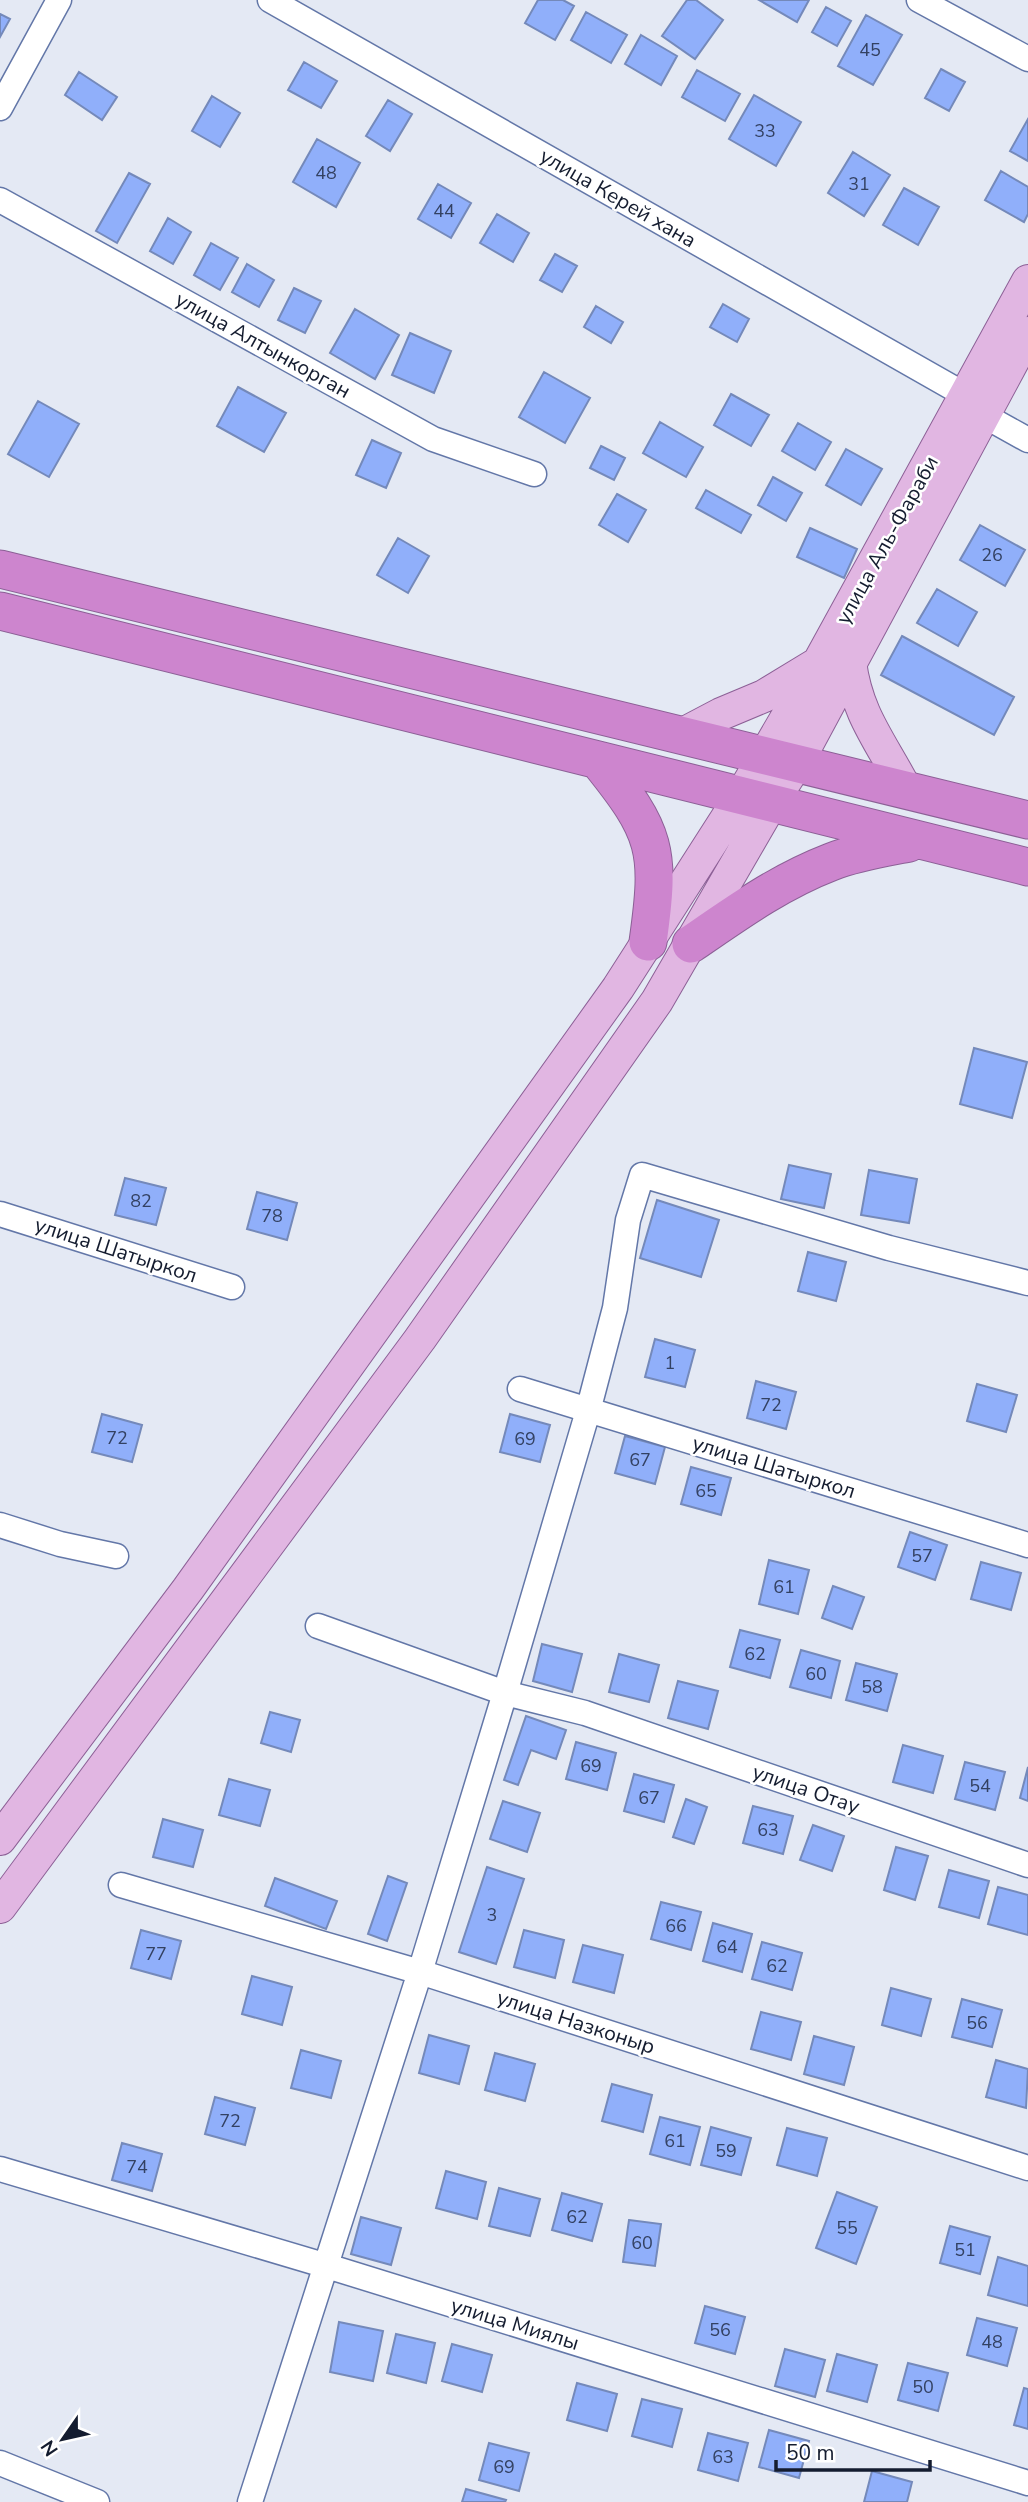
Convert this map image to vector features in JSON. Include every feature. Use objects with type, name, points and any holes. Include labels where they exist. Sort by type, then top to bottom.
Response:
[{"type":"highway","points":[[0,569],[1028,820]]},
{"type":"highway","points":[[0,611],[1028,867]]},
{"type":"highway","points":[[598,760],[638,813],[653,850],[655,891],[648,942]]},
{"type":"highway","points":[[691,944],[792,879],[845,857],[920,841]]},
{"type":"main road","name":"улица Аль-Фараби","points":[[756,800],[975,405],[1028,281]]},
{"type":"main road","name":"улица Аль-Фараби","points":[[975,405],[1028,333]]},
{"type":"main road","points":[[683,734],[834,662],[906,790]]},
{"type":"main road","points":[[0,1839],[188,1590],[618,988],[648,942],[756,800]]},
{"type":"main road","points":[[0,1907],[420,1339],[657,1001],[691,944],[756,800]]},
{"type":"main road","points":[[618,988],[657,1001]]},
{"type":"street","points":[[0,108],[59,0]]},
{"type":"street","name":"улица Керей хана","points":[[270,0],[975,405],[1028,440]]},
{"type":"street","points":[[919,0],[1028,59]]},
{"type":"street","name":"улица Алтынкорган","points":[[0,200],[433,439],[534,474]]},
{"type":"street","points":[[250,2502],[420,1972],[505,1693],[588,1411],[615,1308],[628,1220],[642,1175],[889,1248],[1028,1283]]},
{"type":"street","name":"улица Шатыркол","points":[[0,1214],[232,1287]]},
{"type":"street","name":"улица Шатыркол","points":[[520,1389],[1028,1545]]},
{"type":"street","points":[[0,1525],[60,1544],[116,1556]]},
{"type":"street","name":"улица Отау","points":[[318,1626],[505,1693],[585,1713],[1028,1865]]},
{"type":"street","name":"улица Назконыр","points":[[121,1885],[420,1972],[1028,2168]]},
{"type":"street","name":"улица Миялы","points":[[0,2169],[327,2266],[1028,2483]]},
{"type":"street","points":[[0,2463],[97,2502]]},
{"type":"building","points":[[538,0],[563,0],[574,6],[555,40],[525,23]]},
{"type":"building","points":[[687,0],[696,0],[723,20],[695,59],[662,36]]},
{"type":"building","points":[[759,0],[809,0],[797,22]]},
{"type":"building","points":[[826,7],[851,21],[837,46],[812,32]]},
{"type":"building","points":[[586,12],[627,35],[611,63],[571,40]]},
{"type":"building","points":[[0,14],[10,19],[0,37]]},
{"type":"building","points":[[866,15],[902,35],[873,85],[838,66]]},
{"type":"building","points":[[641,35],[677,56],[661,85],[625,64]]},
{"type":"building","points":[[304,62],[337,81],[321,108],[288,90]]},
{"type":"building","points":[[941,69],[965,82],[949,111],[925,98]]},
{"type":"building","points":[[697,70],[740,94],[725,121],[682,97]]},
{"type":"building","points":[[79,72],[117,97],[102,120],[65,95]]},
{"type":"building","points":[[754,95],[801,122],[776,166],[729,139]]},
{"type":"building","points":[[212,96],[240,113],[220,147],[192,131]]},
{"type":"building","points":[[388,100],[412,114],[390,151],[366,136]]},
{"type":"building","points":[[1028,119],[1028,161],[1010,151]]},
{"type":"building","points":[[317,139],[360,163],[336,207],[293,182]]},
{"type":"building","points":[[853,152],[890,175],[864,216],[828,193]]},
{"type":"building","points":[[1001,171],[1028,187],[1028,214],[1024,222],[985,200]]},
{"type":"building","points":[[129,173],[150,184],[117,243],[96,231]]},
{"type":"building","points":[[438,184],[471,203],[451,238],[418,219]]},
{"type":"building","points":[[904,188],[939,207],[918,245],[883,225]]},
{"type":"building","points":[[497,214],[529,233],[513,262],[480,243]]},
{"type":"building","points":[[168,218],[191,232],[173,264],[150,251]]},
{"type":"building","points":[[211,243],[238,258],[220,290],[194,275]]},
{"type":"building","points":[[555,254],[577,266],[562,292],[540,280]]},
{"type":"building","points":[[247,264],[274,280],[259,307],[232,292]]},
{"type":"building","points":[[294,288],[321,301],[305,333],[278,320]]},
{"type":"building","points":[[723,304],[749,319],[737,342],[710,327]]},
{"type":"building","points":[[596,306],[623,322],[611,343],[584,327]]},
{"type":"building","points":[[355,309],[399,335],[375,379],[330,353]]},
{"type":"building","points":[[410,333],[451,351],[434,393],[392,375]]},
{"type":"building","points":[[544,372],[590,398],[565,443],[519,417]]},
{"type":"building","points":[[238,387],[286,413],[264,452],[217,426]]},
{"type":"building","points":[[731,394],[769,415],[751,446],[714,425]]},
{"type":"building","points":[[38,401],[79,424],[49,477],[8,454]]},
{"type":"building","points":[[660,422],[703,447],[686,477],[643,453]]},
{"type":"building","points":[[798,423],[831,442],[815,470],[782,451]]},
{"type":"building","points":[[372,440],[401,453],[386,488],[356,475]]},
{"type":"building","points":[[601,446],[625,458],[614,480],[590,468]]},
{"type":"building","points":[[846,449],[882,469],[861,505],[826,485]]},
{"type":"building","points":[[773,477],[802,493],[786,521],[758,505]]},
{"type":"building","points":[[706,490],[751,515],[741,533],[696,508]]},
{"type":"building","points":[[617,494],[646,510],[628,542],[599,525]]},
{"type":"building","points":[[980,525],[1025,550],[1005,586],[960,560]]},
{"type":"building","points":[[810,528],[857,549],[844,578],[797,557]]},
{"type":"building","points":[[398,538],[429,556],[408,593],[377,575]]},
{"type":"building","points":[[937,589],[977,612],[958,646],[917,623]]},
{"type":"building","points":[[902,636],[1014,697],[994,735],[881,675]]},
{"type":"building","points":[[974,1048],[1027,1062],[1012,1118],[960,1104]]},
{"type":"building","points":[[789,1165],[831,1174],[824,1208],[781,1199]]},
{"type":"building","points":[[869,1170],[917,1179],[909,1223],[861,1215]]},
{"type":"building","points":[[125,1178],[166,1188],[156,1225],[115,1215]]},
{"type":"building","points":[[257,1192],[297,1203],[287,1240],[247,1229]]},
{"type":"building","points":[[657,1200],[719,1220],[701,1277],[640,1258]]},
{"type":"building","points":[[808,1252],[846,1262],[836,1301],[798,1291]]},
{"type":"building","points":[[655,1339],[695,1350],[685,1387],[645,1377]]},
{"type":"building","points":[[756,1381],[796,1392],[786,1429],[747,1418]]},
{"type":"building","points":[[977,1384],[1017,1395],[1006,1432],[967,1421]]},
{"type":"building","points":[[102,1414],[142,1425],[132,1462],[92,1452]]},
{"type":"building","points":[[510,1414],[550,1425],[540,1462],[500,1452]]},
{"type":"building","points":[[625,1436],[665,1447],[655,1484],[615,1473]]},
{"type":"building","points":[[691,1467],[731,1478],[721,1515],[681,1504]]},
{"type":"building","points":[[910,1532],[947,1545],[935,1580],[898,1567]]},
{"type":"building","points":[[769,1560],[809,1570],[798,1614],[759,1604]]},
{"type":"building","points":[[981,1562],[1021,1573],[1011,1610],[971,1599]]},
{"type":"building","points":[[833,1586],[864,1597],[852,1629],[822,1618]]},
{"type":"building","points":[[740,1630],[780,1640],[770,1678],[730,1667]]},
{"type":"building","points":[[542,1644],[582,1654],[572,1692],[533,1681]]},
{"type":"building","points":[[801,1650],[840,1661],[831,1698],[790,1687]]},
{"type":"building","points":[[619,1654],[659,1665],[649,1702],[609,1692]]},
{"type":"building","points":[[856,1663],[897,1674],[887,1711],[846,1700]]},
{"type":"building","points":[[678,1681],[718,1691],[708,1729],[668,1718]]},
{"type":"building","points":[[270,1712],[300,1720],[291,1752],[261,1743]]},
{"type":"building","points":[[526,1716],[566,1730],[556,1759],[531,1750],[518,1785],[504,1780]]},
{"type":"building","points":[[576,1742],[616,1753],[607,1790],[566,1779]]},
{"type":"building","points":[[903,1745],[943,1756],[933,1793],[893,1782]]},
{"type":"building","points":[[965,1762],[1005,1772],[995,1810],[955,1799]]},
{"type":"building","points":[[1028,1767],[1028,1801],[1020,1798]]},
{"type":"building","points":[[634,1774],[674,1785],[664,1822],[624,1811]]},
{"type":"building","points":[[229,1779],[270,1790],[260,1826],[219,1815]]},
{"type":"building","points":[[686,1799],[707,1807],[694,1844],[673,1837]]},
{"type":"building","points":[[503,1801],[540,1813],[527,1852],[490,1839]]},
{"type":"building","points":[[753,1806],[793,1816],[783,1854],[743,1843]]},
{"type":"building","points":[[163,1819],[203,1830],[193,1867],[153,1857]]},
{"type":"building","points":[[813,1825],[844,1836],[832,1871],[800,1860]]},
{"type":"building","points":[[896,1847],[928,1856],[915,1900],[884,1890]]},
{"type":"building","points":[[487,1867],[524,1879],[496,1964],[459,1952]]},
{"type":"building","points":[[949,1870],[989,1881],[979,1918],[939,1907]]},
{"type":"building","points":[[388,1876],[407,1883],[387,1941],[368,1934]]},
{"type":"building","points":[[275,1878],[337,1901],[326,1929],[265,1906]]},
{"type":"building","points":[[998,1887],[1028,1895],[1028,1935],[988,1924]]},
{"type":"building","points":[[661,1902],[701,1912],[691,1950],[651,1939]]},
{"type":"building","points":[[713,1923],[752,1934],[742,1972],[703,1961]]},
{"type":"building","points":[[141,1930],[181,1941],[171,1979],[131,1968]]},
{"type":"building","points":[[524,1930],[564,1940],[555,1978],[514,1967]]},
{"type":"building","points":[[762,1942],[802,1953],[792,1990],[752,1979]]},
{"type":"building","points":[[583,1945],[623,1955],[614,1993],[573,1982]]},
{"type":"building","points":[[252,1976],[292,1987],[282,2025],[242,2014]]},
{"type":"building","points":[[891,1988],[931,1999],[921,2036],[882,2025]]},
{"type":"building","points":[[962,1999],[1002,2010],[992,2047],[952,2037]]},
{"type":"building","points":[[761,2012],[801,2022],[791,2060],[751,2049]]},
{"type":"building","points":[[429,2035],[469,2046],[459,2084],[419,2073]]},
{"type":"building","points":[[814,2036],[854,2047],[844,2085],[804,2074]]},
{"type":"building","points":[[301,2050],[341,2061],[331,2098],[291,2088]]},
{"type":"building","points":[[495,2053],[535,2064],[525,2101],[485,2090]]},
{"type":"building","points":[[996,2060],[1028,2069],[1026,2108],[986,2097]]},
{"type":"building","points":[[612,2084],[652,2095],[643,2132],[602,2121]]},
{"type":"building","points":[[215,2097],[255,2108],[245,2145],[205,2134]]},
{"type":"building","points":[[660,2117],[700,2127],[690,2165],[650,2154]]},
{"type":"building","points":[[711,2127],[751,2138],[741,2175],[701,2165]]},
{"type":"building","points":[[787,2128],[827,2138],[817,2176],[777,2165]]},
{"type":"building","points":[[122,2143],[162,2154],[152,2191],[112,2180]]},
{"type":"building","points":[[446,2171],[486,2182],[477,2219],[436,2208]]},
{"type":"building","points":[[499,2188],[540,2199],[530,2236],[489,2226]]},
{"type":"building","points":[[837,2192],[877,2207],[856,2264],[816,2248]]},
{"type":"building","points":[[562,2193],[602,2204],[592,2241],[552,2230]]},
{"type":"building","points":[[361,2217],[401,2228],[391,2265],[351,2254]]},
{"type":"building","points":[[629,2220],[661,2224],[655,2266],[623,2262]]},
{"type":"building","points":[[950,2226],[990,2237],[980,2274],[940,2263]]},
{"type":"building","points":[[998,2257],[1028,2266],[1028,2306],[988,2295]]},
{"type":"building","points":[[705,2306],[745,2317],[735,2354],[695,2343]]},
{"type":"building","points":[[977,2318],[1017,2328],[1007,2366],[967,2355]]},
{"type":"building","points":[[339,2322],[383,2331],[373,2381],[330,2372]]},
{"type":"building","points":[[396,2334],[435,2343],[426,2383],[387,2373]]},
{"type":"building","points":[[452,2344],[492,2355],[482,2392],[442,2381]]},
{"type":"building","points":[[785,2349],[825,2360],[815,2397],[775,2386]]},
{"type":"building","points":[[837,2354],[877,2365],[867,2402],[827,2391]]},
{"type":"building","points":[[908,2363],[948,2373],[938,2411],[898,2400]]},
{"type":"building","points":[[577,2383],[617,2394],[607,2431],[567,2420]]},
{"type":"building","points":[[1024,2388],[1028,2389],[1028,2429],[1014,2425]]},
{"type":"building","points":[[642,2399],[682,2409],[672,2447],[632,2436]]},
{"type":"building","points":[[769,2430],[809,2441],[799,2478],[759,2467]]},
{"type":"building","points":[[708,2433],[748,2443],[738,2481],[698,2470]]},
{"type":"building","points":[[489,2443],[529,2453],[519,2491],[479,2480]]},
{"type":"building","points":[[872,2471],[912,2482],[907,2502],[864,2502]]},
{"type":"building","points":[[466,2489],[506,2500],[462,2502]]}]
